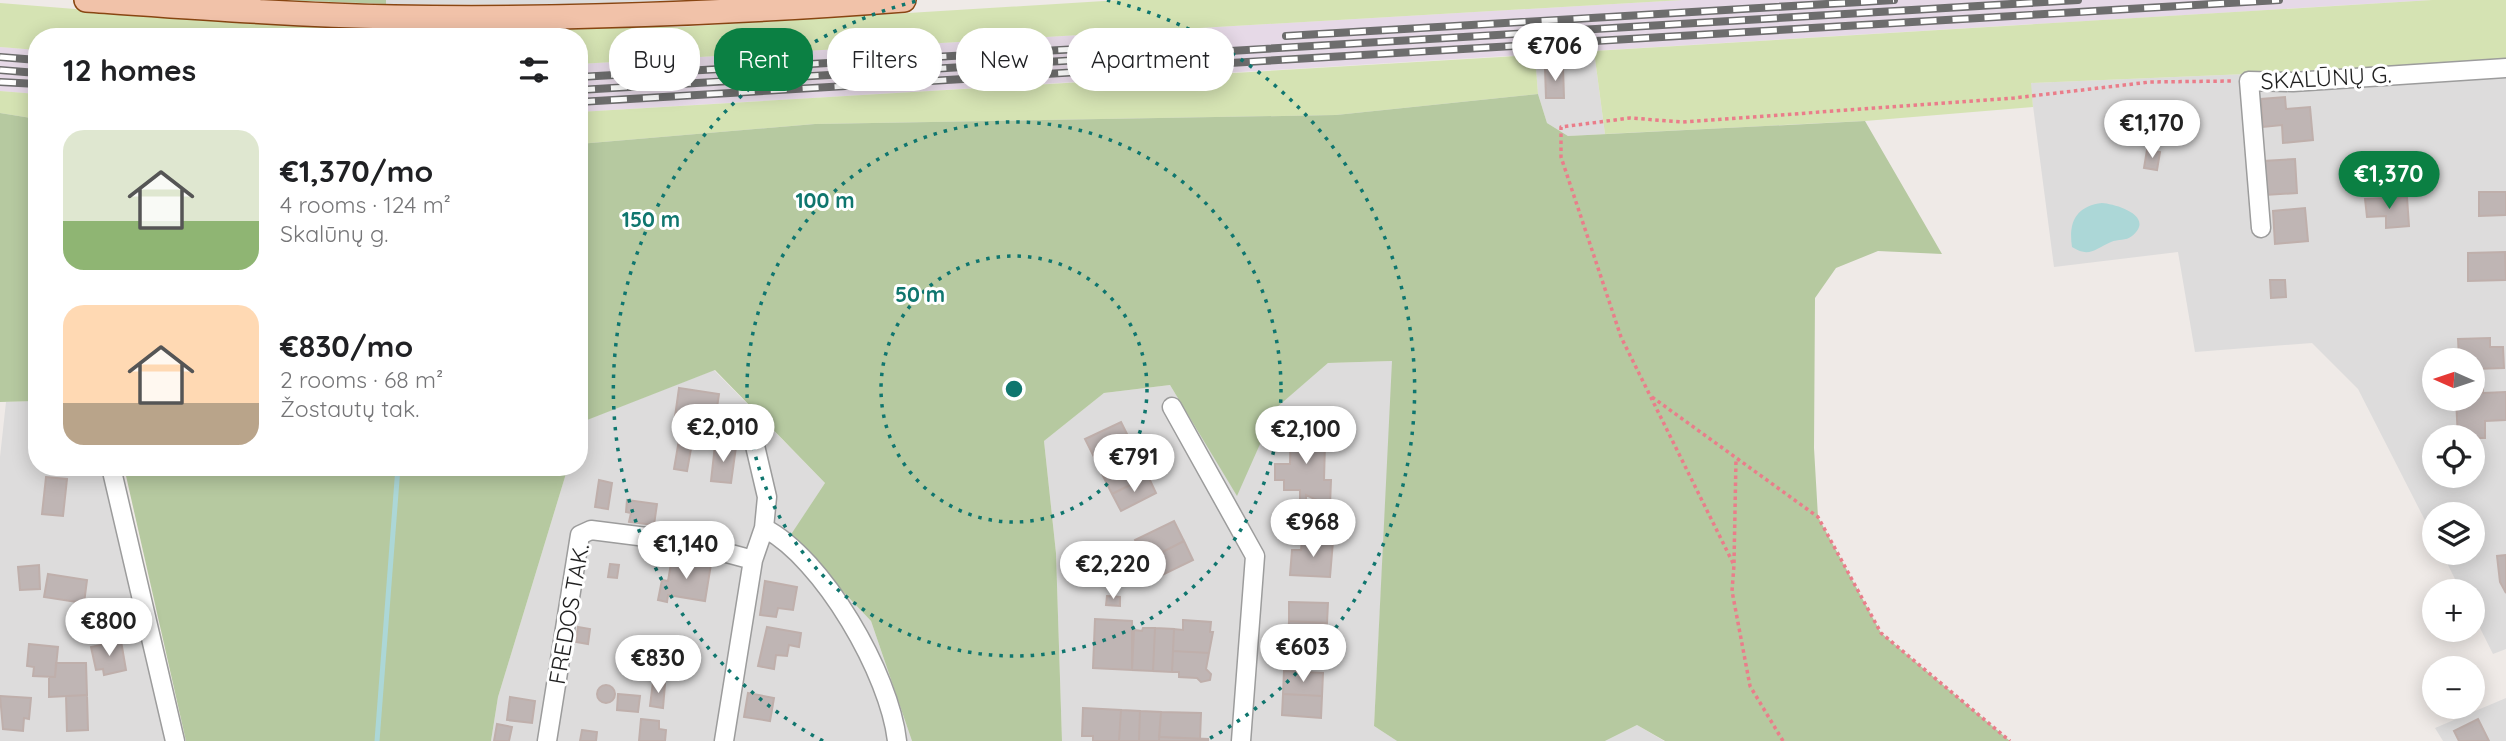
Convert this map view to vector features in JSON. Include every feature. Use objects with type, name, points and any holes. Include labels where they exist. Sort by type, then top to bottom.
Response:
[{"type":"main road","points":[[86,0],[254,12],[395,17],[671,14],[904,0]]},
{"type":"street","name":"SKALŪNŲ G.","points":[[2261,228],[2249,81],[2293,82],[2506,68]]},
{"type":"street","points":[[1172,407],[1255,556],[1241,741]]},
{"type":"street","points":[[724,741],[753,560],[764,528],[767,497],[752,433]]},
{"type":"street","points":[[113,476],[176,741]]},
{"type":"street","points":[[764,528],[797,553],[849,616],[892,712],[897,741]]},
{"type":"street","name":"FREDOS TAK.","points":[[547,741],[580,535],[591,530],[686,542],[753,560]]},
{"type":"path","points":[[1734,565],[1621,337],[1561,157],[1561,127],[1630,118],[1683,122],[1994,100],[2150,82],[2249,81]]},
{"type":"path","points":[[1650,395],[1818,517],[1881,633],[2010,741]]},
{"type":"path","points":[[1736,458],[1732,591],[1750,686],[1783,741]]},
{"type":"shaded area","points":[[386,0],[736,0],[639,4],[386,4]]},
{"type":"shaded area","points":[[1683,0],[2432,0],[1234,72],[1234,28],[1200,28]]},
{"type":"shaded area","points":[[1067,36],[1067,83],[1053,83],[1053,37]]},
{"type":"shaded area","points":[[956,42],[956,89],[942,90],[942,43]]},
{"type":"shaded area","points":[[0,47],[28,49],[28,93],[0,91]]},
{"type":"shaded area","points":[[813,50],[827,50],[827,91],[926,91],[588,111],[588,63],[609,62],[609,91],[700,91],[700,57],[714,56],[714,91],[813,91]]},
{"type":"shaded area","points":[[1594,51],[1605,134],[1568,136],[1547,123],[1538,94],[1535,55]]},
{"type":"shaded area","points":[[2506,63],[2506,649],[2493,654],[2485,638],[2485,579],[2455,579],[2448,565],[2485,565],[2485,502],[2422,502],[2422,514],[2358,389],[2312,343],[2195,352],[2178,252],[2054,267],[2030,83]]},
{"type":"shaded area","points":[[1393,361],[1374,726],[1397,741],[1062,741],[1056,553],[1044,441],[1104,393],[1170,385],[1237,495],[1275,408],[1328,363]]},
{"type":"shaded area","points":[[714,370],[825,483],[790,537],[871,621],[912,741],[491,741],[498,697],[565,476],[588,476],[588,419]]},
{"type":"shaded area","points":[[28,401],[28,476],[107,476],[166,741],[0,741],[0,457],[6,402]]},
{"type":"shaded area","points":[[2506,698],[2506,741],[2443,741],[2435,728],[2456,719],[2485,719],[2485,707]]},
{"type":"shaded area","points":[[1637,725],[1664,741],[1605,741]]},
{"type":"green space","points":[[280,0],[386,0],[386,4]]},
{"type":"green space","points":[[1120,0],[1683,0],[1200,28],[1067,28],[1067,36],[1053,37],[1053,28],[956,28],[956,42],[942,43],[942,28],[827,28],[827,50],[813,50],[813,28],[714,28],[714,56],[700,57],[700,28],[609,28],[609,62],[588,63],[588,28],[28,28],[28,49],[0,47],[0,3],[261,24],[680,27]]},
{"type":"green space","points":[[2432,0],[2506,0],[2506,63],[2031,83],[2033,107],[1865,121],[1605,134],[1594,51]]},
{"type":"green space","points":[[1535,55],[1538,94],[1336,115],[815,124],[588,143],[588,111],[956,90],[1053,91],[1053,84],[1067,83],[1067,91],[1234,91],[1234,73]]},
{"type":"green space","points":[[0,91],[28,93],[28,118],[0,113]]},
{"type":"green space","points":[[1538,94],[1547,123],[1568,136],[1865,121],[1942,254],[1878,251],[1836,268],[1815,298],[1814,448],[1818,517],[1881,633],[2010,741],[1665,741],[1637,725],[1605,741],[1397,741],[1374,726],[1392,361],[1328,363],[1276,408],[1237,496],[1170,385],[1104,393],[1044,441],[1056,553],[1062,741],[912,741],[871,621],[790,536],[825,483],[715,370],[588,420],[588,143],[815,124],[1336,115]]},
{"type":"green space","points":[[0,113],[28,118],[28,401],[0,402]]},
{"type":"green space","points":[[126,476],[565,476],[498,697],[491,741],[186,741]]},
{"type":"water","points":[[2102,203],[2131,212],[2137,217],[2138,229],[2130,238],[2111,242],[2092,251],[2083,252],[2072,247],[2071,230],[2076,216],[2086,207]]},
{"type":"building","points":[[1563,67],[1564,98],[1546,98],[1545,68]]},
{"type":"building","points":[[2285,97],[2286,109],[2310,107],[2313,140],[2283,143],[2282,125],[2263,127],[2261,99]]},
{"type":"building","points":[[2147,150],[2160,152],[2157,170],[2144,168]]},
{"type":"building","points":[[2411,153],[2414,177],[2391,179],[2388,156]]},
{"type":"building","points":[[2295,159],[2297,193],[2265,195],[2263,161]]},
{"type":"building","points":[[2479,192],[2506,192],[2506,215],[2479,216]]},
{"type":"building","points":[[2407,197],[2409,226],[2386,228],[2386,216],[2367,217],[2365,199]]},
{"type":"building","points":[[2305,208],[2308,241],[2275,244],[2273,211]]},
{"type":"building","points":[[2505,252],[2506,280],[2468,281],[2468,253]]},
{"type":"building","points":[[2270,280],[2285,280],[2286,297],[2271,298]]},
{"type":"building","points":[[2490,338],[2490,347],[2503,347],[2504,368],[2485,369],[2485,348],[2458,348],[2458,339]]},
{"type":"building","points":[[679,388],[719,394],[716,414],[733,416],[730,439],[673,431]]},
{"type":"building","points":[[2506,392],[2506,420],[2485,421],[2485,425],[2457,425],[2457,411],[2485,411],[2485,393]]},
{"type":"building","points":[[1121,422],[1130,440],[1094,457],[1085,439]]},
{"type":"building","points":[[1291,425],[1318,426],[1317,443],[1325,444],[1324,480],[1331,480],[1330,506],[1306,495],[1306,502],[1300,501],[1300,490],[1284,490],[1284,480],[1275,480],[1275,464],[1290,464]]},
{"type":"building","points":[[679,440],[692,443],[687,471],[674,469]]},
{"type":"building","points":[[1130,440],[1138,456],[1102,474],[1094,457]]},
{"type":"building","points":[[715,445],[736,447],[731,483],[711,481]]},
{"type":"building","points":[[1138,456],[1148,476],[1112,494],[1102,474]]},
{"type":"building","points":[[1148,476],[1156,493],[1121,511],[1112,494]]},
{"type":"building","points":[[46,477],[67,479],[63,516],[42,514]]},
{"type":"building","points":[[599,480],[612,483],[608,509],[595,507]]},
{"type":"building","points":[[627,500],[657,504],[654,525],[629,522],[631,513],[626,512]]},
{"type":"building","points":[[1174,521],[1184,541],[1145,561],[1135,540]]},
{"type":"building","points":[[1302,540],[1333,541],[1330,577],[1290,575],[1292,550],[1301,550]]},
{"type":"building","points":[[1184,541],[1193,560],[1154,579],[1145,561]]},
{"type":"building","points":[[2506,555],[2506,593],[2500,582],[2497,556]]},
{"type":"building","points":[[672,558],[711,564],[705,601],[668,595],[667,602],[658,600],[662,580],[668,581]]},
{"type":"building","points":[[610,564],[619,565],[617,578],[608,577]]},
{"type":"building","points":[[39,565],[40,589],[20,590],[18,567]]},
{"type":"building","points":[[48,574],[87,580],[84,603],[44,597]]},
{"type":"building","points":[[765,581],[797,587],[793,610],[778,608],[776,617],[760,615]]},
{"type":"building","points":[[1107,596],[1120,597],[1120,606],[1106,605]]},
{"type":"building","points":[[1289,602],[1328,603],[1327,623],[1289,621]]},
{"type":"building","points":[[1095,619],[1132,621],[1132,670],[1093,668]]},
{"type":"building","points":[[1183,620],[1211,622],[1210,632],[1213,632],[1209,653],[1173,651],[1174,629],[1183,630]]},
{"type":"building","points":[[1289,621],[1327,623],[1326,644],[1288,642]]},
{"type":"building","points":[[578,627],[590,629],[588,644],[576,642]]},
{"type":"building","points":[[767,627],[801,633],[799,647],[789,645],[787,656],[776,655],[774,669],[758,666]]},
{"type":"building","points":[[1143,628],[1155,628],[1153,671],[1132,670],[1134,630],[1142,631]]},
{"type":"building","points":[[1155,628],[1174,629],[1172,672],[1153,671]]},
{"type":"building","points":[[121,641],[126,670],[104,675],[103,669],[96,670],[91,647]]},
{"type":"building","points":[[29,644],[58,647],[55,677],[33,676],[34,667],[27,666]]},
{"type":"building","points":[[1173,651],[1209,653],[1206,669],[1211,674],[1210,680],[1201,682],[1197,678],[1179,677],[1179,672],[1172,672]]},
{"type":"building","points":[[56,663],[86,663],[87,695],[49,697],[49,677],[55,677]]},
{"type":"building","points":[[1284,671],[1323,673],[1322,696],[1283,694]]},
{"type":"building","points":[[653,682],[665,684],[663,708],[650,706]]},
{"type":"building","points":[[606,685],[613,687],[613,701],[606,703],[599,701],[597,694],[599,687]]},
{"type":"building","points":[[748,693],[774,698],[770,721],[744,717]]},
{"type":"building","points":[[618,694],[640,696],[638,712],[617,710]]},
{"type":"building","points":[[1283,694],[1322,696],[1321,718],[1282,715]]},
{"type":"building","points":[[87,695],[88,730],[67,731],[66,696]]},
{"type":"building","points":[[0,696],[31,698],[29,719],[24,718],[23,731],[3,729]]},
{"type":"building","points":[[510,697],[535,701],[532,723],[507,720]]},
{"type":"building","points":[[1083,708],[1121,710],[1119,741],[1093,741],[1093,736],[1082,736]]},
{"type":"building","points":[[1121,710],[1140,711],[1139,741],[1119,741]]},
{"type":"building","points":[[1140,711],[1161,712],[1159,741],[1139,741]]},
{"type":"building","points":[[1161,712],[1201,713],[1200,739],[1159,737]]},
{"type":"building","points":[[641,719],[659,721],[659,729],[666,730],[665,741],[639,741]]},
{"type":"building","points":[[2478,719],[2489,741],[2459,741],[2454,731]]},
{"type":"building","points":[[497,724],[512,727],[509,741],[494,741]]},
{"type":"building","points":[[582,730],[597,732],[596,741],[580,741]]},
{"type":"building","points":[[1159,737],[1208,739],[1208,741],[1159,741]]},
{"type":"waterway","points":[[377,741],[397,476]]},
{"type":"railway","points":[[1286,36],[1894,0]]},
{"type":"railway","points":[[588,89],[2078,0]]},
{"type":"railway","points":[[588,101],[2279,0]]},
{"type":"railway","points":[[588,76],[1067,50]]},
{"type":"railway","points":[[0,57],[28,59]]},
{"type":"railway","points":[[0,70],[28,72]]},
{"type":"railway","points":[[0,82],[28,84]]}]
